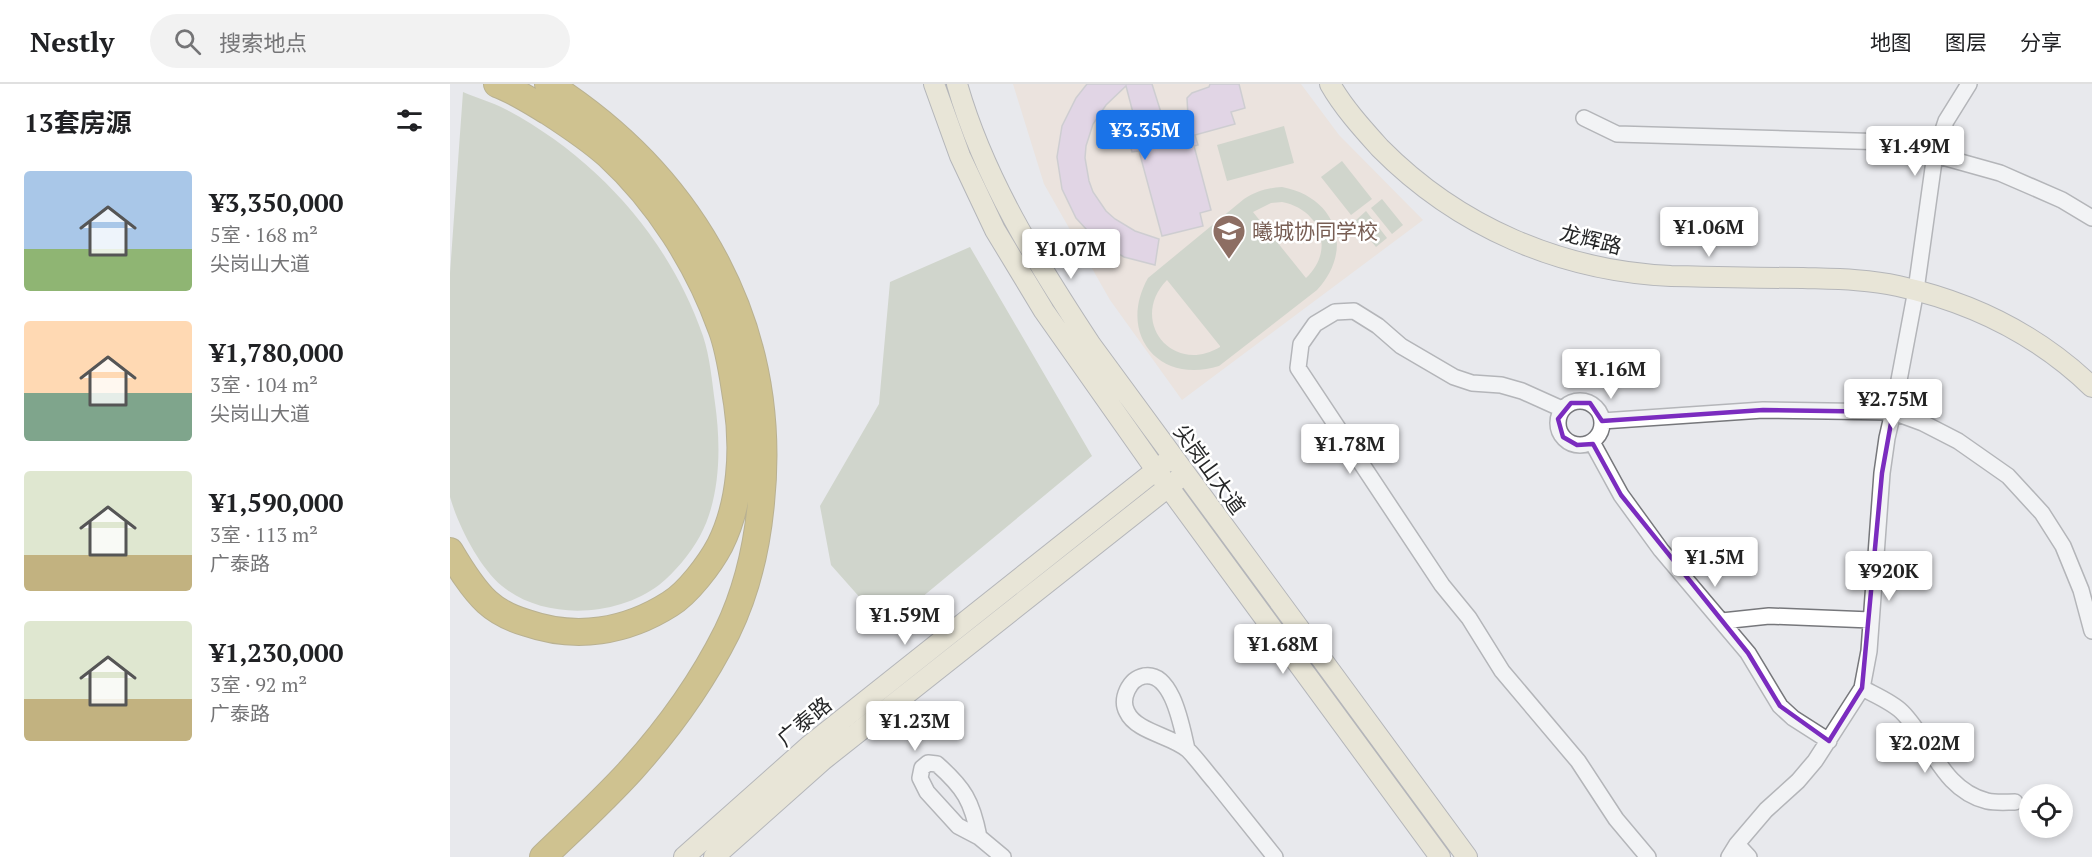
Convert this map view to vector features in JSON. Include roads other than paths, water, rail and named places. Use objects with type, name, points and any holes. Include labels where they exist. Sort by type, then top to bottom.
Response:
[{"type":"highway","points":[[497,84],[513,90],[566,123],[608,154],[643,192],[675,236],[702,283],[732,324],[756,371],[763,420],[764,478],[759,523],[747,579],[732,620],[702,678],[670,723],[632,770],[543,857]]},
{"type":"highway","points":[[450,551],[464,575],[487,602],[514,619],[544,629],[577,633],[614,628],[642,618],[671,603],[698,577],[720,545],[732,511],[739,474],[740,426],[733,379],[732,324],[722,272],[692,220],[655,173],[619,136],[579,104],[548,84]]},
{"type":"main road","name":"尖岗山大道","points":[[934,84],[960,156],[995,230],[1062,338],[1440,857]]},
{"type":"main road","name":"尖岗山大道","points":[[957,84],[981,150],[1035,259],[1091,345],[1467,857]]},
{"type":"main road","name":"龙辉路","points":[[1330,84],[1365,132],[1400,167],[1438,199],[1480,225],[1525,246],[1572,261],[1621,272],[1670,276],[1846,279],[1896,285],[1944,297],[1990,316],[2033,340],[2073,369],[2092,387]]},
{"type":"main road","name":"广泰路","points":[[684,857],[810,745],[1172,458]]},
{"type":"main road","name":"广泰路","points":[[714,857],[823,760],[1185,474]]},
{"type":"street","points":[[1749,857],[1733,850],[1766,810],[1798,781],[1829,741],[1862,688],[1869,651],[1882,472],[1916,290],[1935,154],[1947,121],[1969,84]]},
{"type":"street","points":[[1584,118],[1617,134],[1889,142],[2000,172],[2062,200],[2092,219]]},
{"type":"street","points":[[1562,410],[1522,391],[1501,385],[1472,383],[1455,376],[1401,346],[1378,326],[1354,311],[1335,312],[1315,324],[1301,344],[1298,368],[1442,585],[1469,618],[1502,671],[1578,761],[1616,819],[1648,857]]},
{"type":"street","points":[[1583,401],[1595,406],[1602,420],[1602,429],[1598,437],[1592,442],[1577,445],[1568,442],[1558,427],[1558,419],[1562,410],[1571,403],[1583,401]]},
{"type":"street","points":[[1602,420],[1763,410],[1893,412],[1923,423],[1958,441],[2008,476],[2042,513],[2063,546],[2081,590],[2092,631]]},
{"type":"street","points":[[1592,442],[1621,495],[1661,550],[1748,653],[1780,706],[1793,718],[1829,741]]},
{"type":"street","points":[[1722,621],[1769,616],[1871,620]]},
{"type":"street","points":[[1187,749],[1172,696],[1164,684],[1150,675],[1141,676],[1131,684],[1125,694],[1124,705],[1128,714],[1137,723],[1187,749],[1275,857]]},
{"type":"street","points":[[1862,688],[1900,710],[1913,725],[1948,777],[1966,792],[1987,801],[2015,802]]},
{"type":"street","points":[[980,837],[967,796],[938,764],[928,763],[922,768],[920,778],[927,792],[958,826],[980,837],[1003,857]]},
{"type":"place","name":"曦城协同学校","points":[[1229,260]]}]
